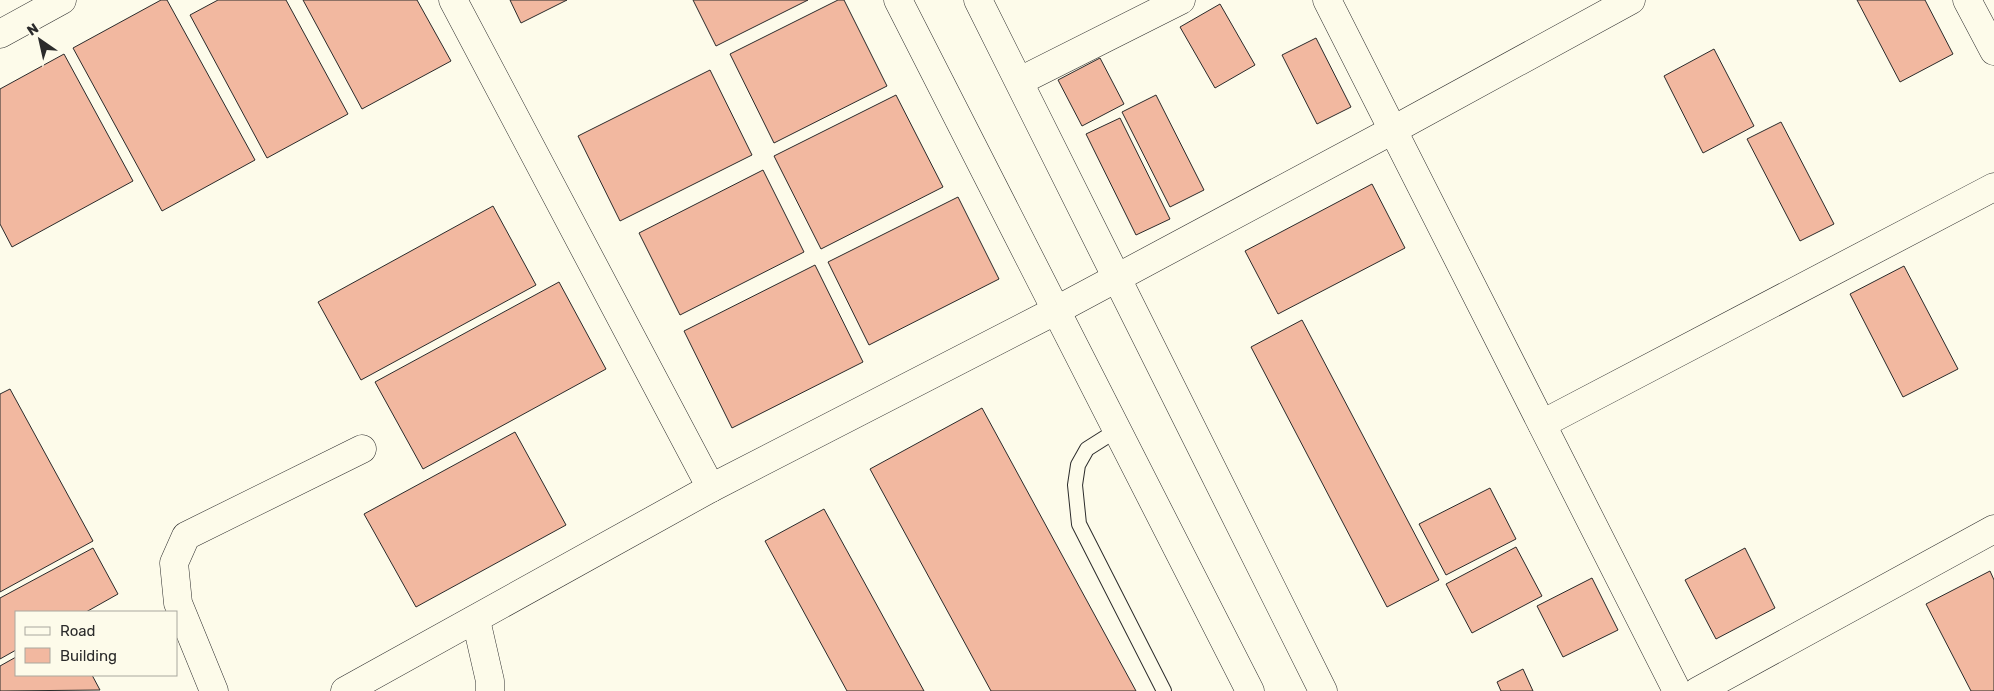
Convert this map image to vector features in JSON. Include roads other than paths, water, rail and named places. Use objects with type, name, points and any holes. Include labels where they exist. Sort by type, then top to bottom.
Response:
[{"type":"street","points":[[0,34],[62,0]]},
{"type":"street","points":[[453,0],[711,488]]},
{"type":"street","points":[[898,0],[1250,691]]},
{"type":"street","points":[[978,0],[1324,691]]},
{"type":"street","points":[[1020,81],[1181,0]]},
{"type":"street","points":[[1327,0],[1677,691]]},
{"type":"street","points":[[345,691],[711,488],[1055,311],[1631,0]]},
{"type":"street","points":[[1967,0],[1994,51]]},
{"type":"street","points":[[1542,424],[1994,187]]},
{"type":"street","points":[[214,691],[178,603],[174,564],[186,536],[362,449]]},
{"type":"street","points":[[1698,691],[1994,529]]},
{"type":"street","points":[[476,620],[490,681],[490,691]]},
{"type":"lane","points":[[1117,430],[1087,448],[1078,465],[1075,485],[1079,524],[1164,691]]}]
